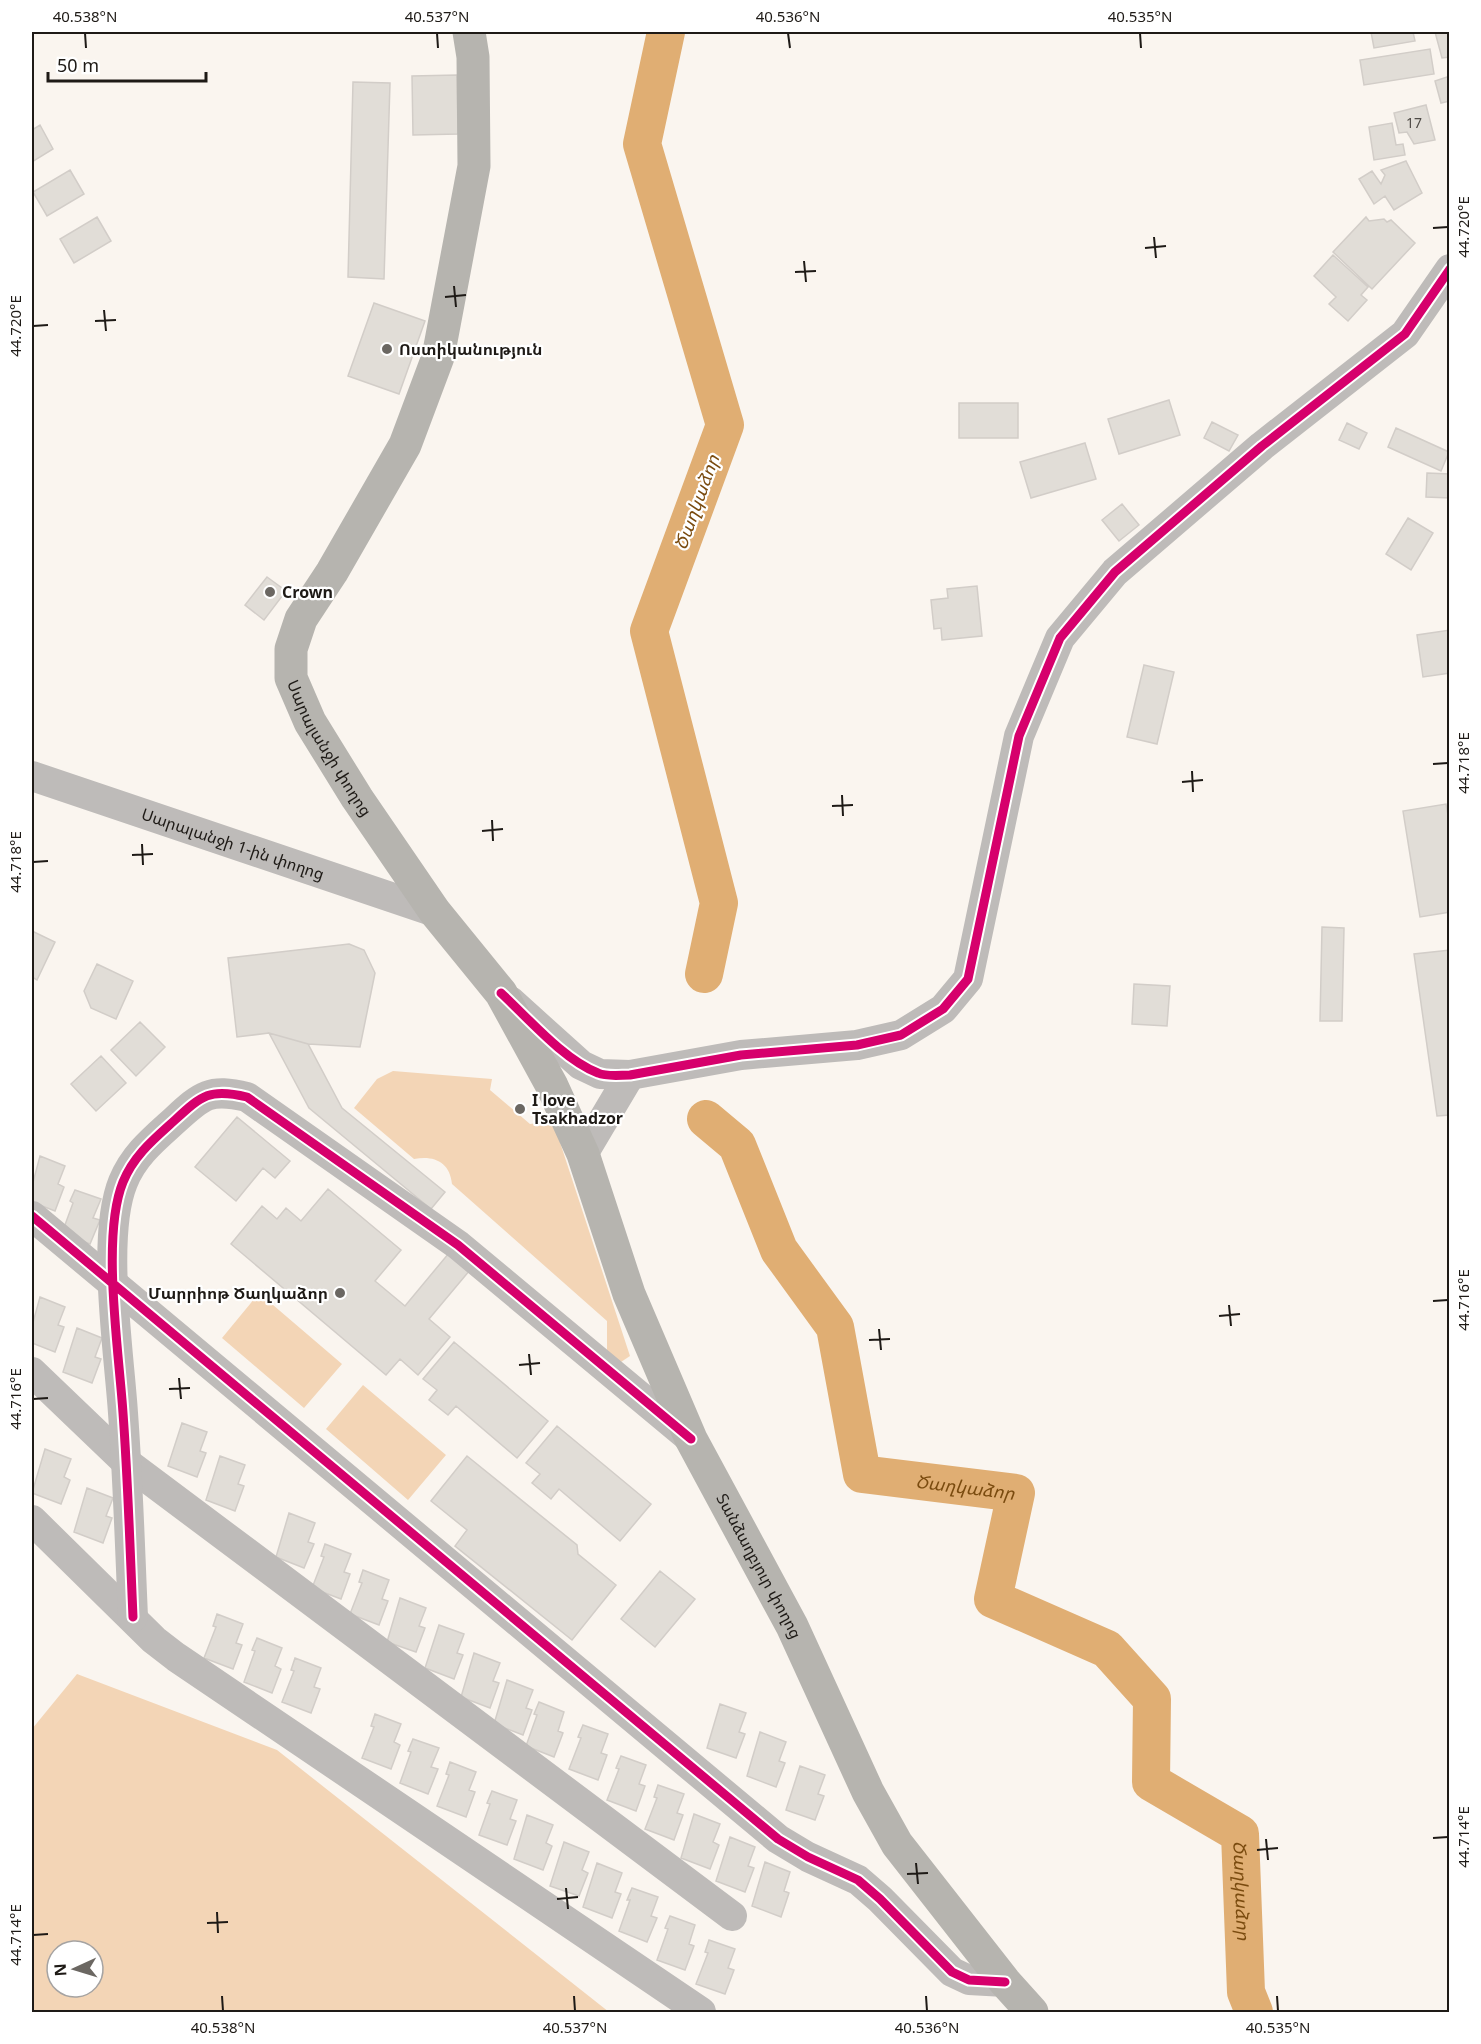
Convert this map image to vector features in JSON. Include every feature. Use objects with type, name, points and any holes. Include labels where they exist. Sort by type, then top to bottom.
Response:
[{"type":"main road","name":"Սարալանջի փողոց","points":[[469,32],[473,57],[474,166],[438,357],[405,445],[332,572],[300,619],[291,649],[291,678],[310,722],[357,798],[435,912],[501,993],[552,1086]]},
{"type":"main road","name":"Տանձաղբյուր փողոց","points":[[552,1086],[583,1154],[629,1294],[690,1439],[792,1626],[868,1792],[897,1845],[1032,2013]]},
{"type":"street","points":[[501,993],[581,1065],[600,1074],[630,1075],[741,1054],[857,1044],[902,1035],[943,1009],[968,979],[1019,736],[1060,638],[1115,572],[1262,446],[1405,334],[1449,269]]},
{"type":"street","name":"Սարալանջի 1-ին փողոց","points":[[32,776],[435,912]]},
{"type":"street","points":[[583,1154],[630,1075]]},
{"type":"street","points":[[133,1617],[127,1463],[114,1287],[114,1222],[122,1183],[138,1153],[201,1096],[223,1091],[247,1096],[458,1245],[690,1439]]},
{"type":"street","points":[[32,1216],[114,1287],[167,1327],[778,1839],[808,1857],[858,1880],[880,1899],[951,1972],[969,1980],[1005,1982]]},
{"type":"street","points":[[32,1372],[127,1463],[732,1916]]},
{"type":"street","points":[[32,1520],[154,1640],[176,1658],[701,2013]]},
{"type":"shaded area","points":[[393,1071],[492,1079],[490,1090],[530,1124],[553,1121],[630,1356],[618,1364],[607,1351],[607,1321],[452,1184],[451,1176],[444,1165],[434,1159],[414,1159],[354,1108],[377,1079]]},
{"type":"shaded area","points":[[259,1293],[342,1364],[304,1408],[222,1338]]},
{"type":"shaded area","points":[[363,1385],[446,1455],[408,1500],[326,1429]]},
{"type":"shaded area","points":[[77,1674],[277,1750],[609,2012],[32,2012],[32,1729]]},
{"type":"building","points":[[1371,32],[1413,32],[1415,41],[1374,48]]},
{"type":"building","points":[[1435,32],[1450,32],[1450,57],[1442,58]]},
{"type":"building","points":[[1430,49],[1434,74],[1364,85],[1360,60]]},
{"type":"building","points":[[457,75],[458,134],[413,135],[412,76]]},
{"type":"building","points":[[1450,76],[1450,101],[1441,103],[1435,81]]},
{"type":"building","points":[[353,82],[390,83],[384,279],[348,277]]},
{"type":"building","points":[[1426,105],[1435,140],[1414,144],[1407,132],[1399,133],[1394,113]]},
{"type":"building","points":[[1392,123],[1396,145],[1403,144],[1405,155],[1374,160],[1369,127]]},
{"type":"building","points":[[40,125],[53,149],[32,162],[32,130]]},
{"type":"building","points":[[1406,161],[1422,193],[1394,210],[1385,196],[1374,204],[1359,179],[1372,171],[1381,184],[1385,175],[1381,170]]},
{"type":"building","points":[[70,170],[84,194],[47,216],[33,192]]},
{"type":"building","points":[[97,217],[111,241],[74,263],[60,239]]},
{"type":"building","points":[[1366,217],[1369,221],[1384,219],[1387,222],[1391,220],[1415,243],[1372,289],[1333,252]]},
{"type":"building","points":[[1333,255],[1368,287],[1361,295],[1367,300],[1348,321],[1329,304],[1336,297],[1314,276]]},
{"type":"building","name":"Ոստիկանություն","points":[[374,303],[425,321],[399,394],[348,376]]},
{"type":"building","points":[[1169,400],[1180,435],[1119,454],[1108,419]]},
{"type":"building","points":[[959,403],[1018,403],[1018,438],[959,438]]},
{"type":"building","points":[[1212,422],[1238,435],[1229,451],[1204,438]]},
{"type":"building","points":[[1347,423],[1367,433],[1359,449],[1339,440]]},
{"type":"building","points":[[1396,428],[1449,452],[1441,471],[1388,447]]},
{"type":"building","points":[[1085,443],[1096,479],[1031,498],[1020,462]]},
{"type":"building","points":[[1427,473],[1450,474],[1450,498],[1426,497]]},
{"type":"building","points":[[1122,504],[1139,525],[1119,541],[1102,520]]},
{"type":"building","points":[[1408,518],[1433,533],[1411,570],[1386,554]]},
{"type":"building","points":[[267,577],[286,591],[264,620],[245,605]]},
{"type":"building","points":[[977,586],[982,636],[942,640],[941,628],[934,629],[931,600],[948,598],[947,589]]},
{"type":"building","points":[[1450,630],[1450,673],[1423,677],[1417,635]]},
{"type":"building","points":[[1144,665],[1174,672],[1157,744],[1127,737]]},
{"type":"building","points":[[1446,804],[1450,826],[1450,912],[1420,917],[1403,811]]},
{"type":"building","points":[[1322,927],[1344,928],[1342,1021],[1320,1021]]},
{"type":"building","points":[[32,931],[55,942],[37,980],[32,977]]},
{"type":"building","points":[[349,944],[364,950],[375,973],[360,1047],[308,1044],[269,1033],[237,1037],[228,958]]},
{"type":"building","points":[[1450,950],[1450,1115],[1437,1116],[1414,954]]},
{"type":"building","points":[[97,964],[133,981],[116,1019],[91,1008],[84,991]]},
{"type":"building","points":[[1134,984],[1170,986],[1167,1026],[1132,1024]]},
{"type":"building","points":[[140,1022],[165,1047],[136,1076],[111,1050]]},
{"type":"building","points":[[269,1033],[308,1044],[342,1108],[445,1192],[431,1209],[309,1108]]},
{"type":"building","points":[[101,1056],[126,1083],[96,1111],[71,1084]]},
{"type":"building","points":[[237,1117],[290,1161],[275,1178],[263,1168],[236,1201],[195,1167]]},
{"type":"building","points":[[40,1156],[65,1166],[58,1184],[64,1187],[55,1211],[32,1202],[32,1186]]},
{"type":"building","name":"Մարրիոթ Ծաղկաձոր","points":[[328,1189],[401,1250],[375,1281],[405,1306],[449,1253],[470,1270],[429,1319],[450,1337],[418,1375],[400,1359],[386,1375],[231,1244],[262,1206],[277,1219],[286,1208],[301,1221]]},
{"type":"building","points":[[75,1190],[101,1199],[93,1218],[100,1220],[90,1244],[62,1233],[73,1203],[70,1201]]},
{"type":"building","points":[[40,1297],[65,1307],[58,1325],[64,1327],[55,1352],[32,1343],[32,1326]]},
{"type":"building","points":[[77,1328],[102,1338],[95,1357],[101,1359],[92,1383],[63,1372]]},
{"type":"building","points":[[454,1342],[548,1421],[517,1458],[456,1406],[448,1415],[429,1400],[437,1390],[423,1379]]},
{"type":"building","points":[[182,1423],[207,1432],[200,1451],[206,1453],[197,1477],[168,1466]]},
{"type":"building","points":[[557,1426],[651,1504],[620,1541],[559,1489],[551,1499],[532,1483],[540,1474],[526,1463]]},
{"type":"building","points":[[45,1449],[71,1459],[64,1477],[70,1480],[61,1504],[32,1493]]},
{"type":"building","points":[[220,1456],[245,1465],[238,1484],[244,1486],[235,1511],[206,1500]]},
{"type":"building","points":[[467,1456],[577,1545],[578,1554],[616,1585],[572,1640],[455,1546],[467,1530],[431,1501]]},
{"type":"building","points":[[87,1488],[113,1498],[106,1516],[112,1518],[103,1543],[74,1532]]},
{"type":"building","points":[[289,1513],[315,1523],[308,1542],[314,1544],[304,1568],[276,1557]]},
{"type":"building","points":[[325,1544],[351,1554],[344,1572],[350,1574],[341,1599],[312,1588],[324,1557],[321,1556]]},
{"type":"building","points":[[363,1570],[389,1580],[382,1599],[388,1601],[379,1625],[350,1614],[362,1583],[359,1582]]},
{"type":"building","points":[[660,1571],[695,1599],[655,1647],[621,1619]]},
{"type":"building","points":[[400,1598],[426,1608],[419,1626],[425,1628],[416,1652],[387,1642]]},
{"type":"building","points":[[217,1614],[243,1624],[236,1643],[242,1645],[233,1669],[204,1658],[216,1627],[213,1626]]},
{"type":"building","points":[[439,1625],[464,1634],[457,1653],[463,1655],[454,1679],[425,1668]]},
{"type":"building","points":[[257,1638],[282,1648],[275,1666],[281,1669],[272,1693],[244,1682]]},
{"type":"building","points":[[474,1653],[500,1663],[493,1681],[499,1683],[490,1708],[461,1697]]},
{"type":"building","points":[[295,1658],[321,1668],[314,1687],[320,1689],[311,1713],[282,1702],[294,1671],[291,1670]]},
{"type":"building","points":[[507,1680],[533,1690],[526,1708],[532,1710],[523,1735],[494,1724]]},
{"type":"building","points":[[539,1702],[564,1712],[558,1731],[563,1733],[554,1757],[526,1746]]},
{"type":"building","points":[[720,1704],[746,1713],[739,1732],[745,1734],[736,1758],[707,1748]]},
{"type":"building","points":[[375,1714],[401,1724],[394,1742],[400,1745],[391,1769],[362,1758],[374,1727],[371,1726]]},
{"type":"building","points":[[583,1725],[608,1734],[601,1753],[607,1755],[598,1780],[569,1769],[581,1738],[578,1737]]},
{"type":"building","points":[[760,1732],[786,1742],[779,1761],[785,1763],[776,1787],[747,1776]]},
{"type":"building","points":[[413,1739],[439,1748],[431,1767],[438,1769],[428,1794],[400,1783]]},
{"type":"building","points":[[621,1756],[646,1765],[639,1784],[645,1786],[636,1811],[607,1800],[619,1769],[616,1768]]},
{"type":"building","points":[[450,1762],[476,1772],[469,1790],[475,1792],[466,1817],[437,1806],[449,1775],[446,1774]]},
{"type":"building","points":[[800,1766],[825,1775],[818,1794],[824,1796],[815,1820],[786,1810]]},
{"type":"building","points":[[658,1785],[684,1794],[677,1813],[683,1815],[674,1840],[645,1829],[657,1798],[654,1797]]},
{"type":"building","points":[[492,1791],[517,1800],[510,1819],[516,1821],[507,1845],[479,1835]]},
{"type":"building","points":[[694,1814],[720,1824],[713,1842],[719,1845],[710,1869],[681,1858]]},
{"type":"building","points":[[527,1815],[553,1825],[546,1843],[552,1846],[543,1870],[514,1859]]},
{"type":"building","points":[[730,1837],[755,1847],[748,1866],[754,1868],[745,1892],[716,1881]]},
{"type":"building","points":[[564,1842],[589,1852],[582,1870],[588,1873],[579,1896],[550,1886]]},
{"type":"building","points":[[765,1862],[790,1872],[784,1891],[789,1893],[781,1917],[752,1906]]},
{"type":"building","points":[[597,1863],[622,1873],[615,1892],[621,1894],[612,1918],[583,1907]]},
{"type":"building","points":[[632,1888],[658,1897],[651,1916],[657,1918],[647,1942],[619,1931]]},
{"type":"building","points":[[670,1916],[695,1925],[689,1944],[694,1946],[685,1970],[657,1960]]},
{"type":"building","points":[[709,1940],[735,1949],[728,1968],[734,1970],[725,1994],[696,1984],[708,1953],[705,1952]]},
{"type":"waterway","name":"Ծաղկաձոր","points":[[666,32],[642,144],[725,425],[649,631],[719,903],[704,974]]},
{"type":"waterway","name":"Ծաղկաձոր","points":[[706,1119],[737,1145],[779,1250],[835,1327],[862,1474],[1016,1493],[993,1599],[1107,1649],[1152,1699],[1151,1782],[1240,1834],[1246,1992],[1254,2012]]},
{"type":"cycle path","points":[[501,993],[572,1059],[598,1073],[609,1075],[630,1075],[741,1055],[857,1045],[901,1035],[943,1009],[968,979],[1019,736],[1060,638],[1115,572],[1262,446],[1405,334],[1450,269]]},
{"type":"cycle path","points":[[133,1617],[125,1438],[113,1295],[113,1232],[123,1182],[133,1164],[152,1141],[184,1111],[207,1096],[224,1093],[247,1097],[458,1245],[691,1439]]},
{"type":"cycle path","points":[[32,1216],[778,1839],[808,1857],[858,1880],[880,1899],[952,1972],[969,1980],[1005,1982]]},
{"type":"place","name":"Ոստիկանություն","points":[[387,349]]},
{"type":"place","name":"Crown","points":[[270,592]]},
{"type":"place","name":"I love Tsakhadzor","points":[[520,1109]]},
{"type":"place","name":"Մարրիոթ Ծաղկաձոր","points":[[340,1293]]}]
